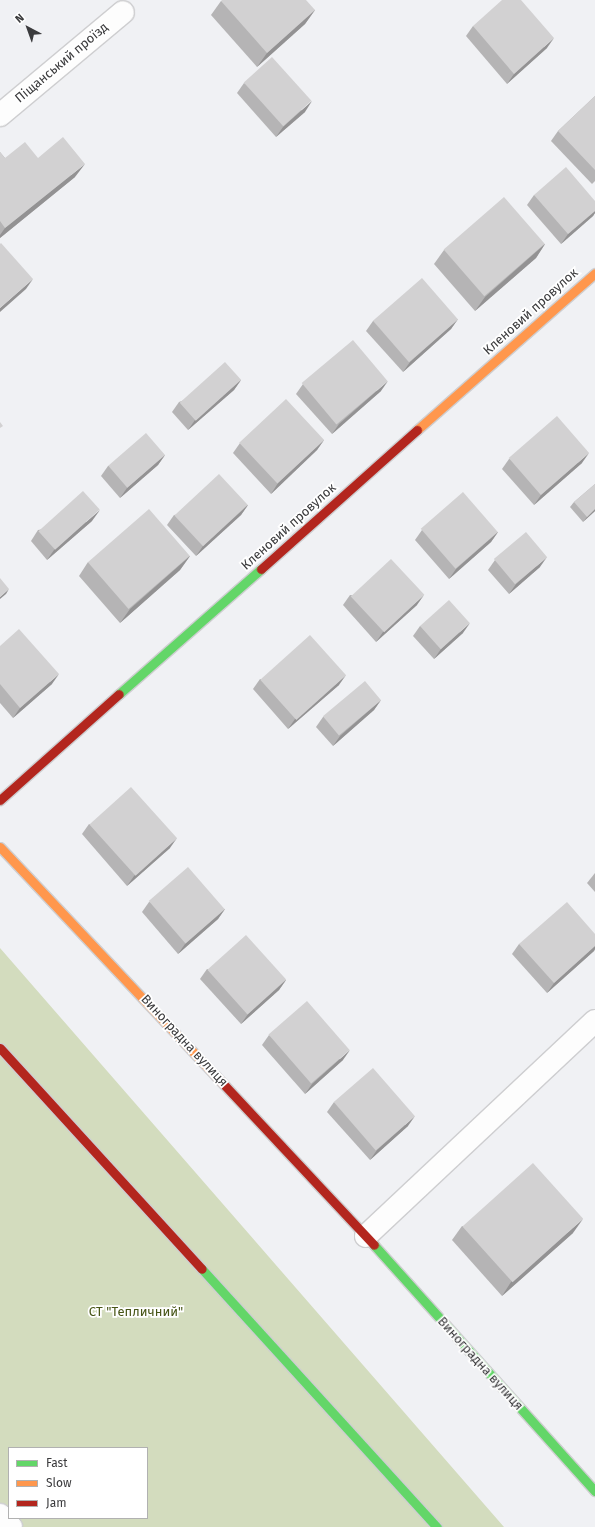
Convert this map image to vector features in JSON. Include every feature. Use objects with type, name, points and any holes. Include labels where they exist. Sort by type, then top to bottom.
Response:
[{"type":"street","name":"Піщанський проїзд","points":[[0,115],[123,12]]},
{"type":"street","name":"Кленовий провулок","points":[[0,800],[595,273]]},
{"type":"street","name":"Виноградна вулиця","points":[[0,847],[366,1236],[595,1492]]},
{"type":"street","points":[[366,1236],[595,1020]]},
{"type":"street","points":[[0,1048],[437,1527]]},
{"type":"street","points":[[0,1515],[12,1527]]},
{"type":"green space","name":"СТ \"Тепличний\"","points":[[0,948],[504,1527],[0,1527]]},
{"type":"building","points":[[306,0],[315,10],[267,53],[221,1]]},
{"type":"building","points":[[502,0],[521,0],[554,38],[514,74],[473,26]]},
{"type":"building","points":[[272,57],[311,101],[283,126],[244,82]]},
{"type":"building","points":[[595,96],[595,170],[558,131]]},
{"type":"building","points":[[63,137],[85,164],[5,228],[0,221],[0,152],[5,158],[25,142],[38,158]]},
{"type":"building","points":[[566,167],[595,201],[595,211],[568,234],[534,195]]},
{"type":"building","points":[[504,197],[545,244],[484,296],[444,249]]},
{"type":"building","points":[[1,243],[33,279],[0,308],[0,244]]},
{"type":"building","points":[[422,278],[458,320],[409,362],[373,321]]},
{"type":"building","points":[[353,340],[388,381],[336,424],[302,383]]},
{"type":"building","points":[[225,362],[241,380],[196,421],[180,403]]},
{"type":"building","points":[[286,399],[324,440],[277,484],[239,443]]},
{"type":"building","points":[[557,416],[589,453],[541,495],[509,458]]},
{"type":"building","points":[[146,433],[165,455],[127,488],[108,466]]},
{"type":"building","points":[[219,474],[248,505],[203,546],[174,516]]},
{"type":"building","points":[[595,484],[595,509],[587,517],[574,502]]},
{"type":"building","points":[[83,491],[100,510],[55,550],[38,531]]},
{"type":"building","points":[[463,492],[498,532],[456,569],[421,529]]},
{"type":"building","points":[[149,509],[190,556],[129,609],[88,562]]},
{"type":"building","points":[[526,532],[547,557],[515,584],[494,559]]},
{"type":"building","points":[[391,559],[424,595],[384,632],[351,597]]},
{"type":"building","points":[[0,578],[9,589],[0,597]]},
{"type":"building","points":[[449,600],[470,623],[441,649],[420,626]]},
{"type":"building","points":[[19,629],[59,674],[20,708],[0,684],[0,646]]},
{"type":"building","points":[[310,635],[346,675],[296,720],[260,680]]},
{"type":"building","points":[[365,681],[381,700],[339,736],[323,716]]},
{"type":"building","points":[[131,787],[177,838],[136,876],[89,824]]},
{"type":"building","points":[[188,867],[225,909],[185,943],[149,901]]},
{"type":"building","points":[[567,902],[595,934],[595,946],[554,983],[519,944]]},
{"type":"building","points":[[246,935],[286,980],[248,1014],[207,970]]},
{"type":"building","points":[[307,1001],[350,1050],[311,1084],[269,1034]]},
{"type":"building","points":[[373,1068],[415,1116],[376,1150],[334,1102]]},
{"type":"building","points":[[533,1163],[583,1219],[513,1282],[462,1227]]},
{"type":"traffic: fast","points":[[119,694],[261,569]]},
{"type":"traffic: fast","points":[[374,1245],[595,1491]]},
{"type":"traffic: fast","points":[[202,1269],[437,1527]]},
{"type":"traffic: slow","points":[[417,430],[595,273]]},
{"type":"traffic: slow","points":[[0,847],[216,1076]]},
{"type":"traffic: jam","points":[[261,569],[417,430]]},
{"type":"traffic: jam","points":[[0,800],[119,694]]},
{"type":"traffic: jam","points":[[0,1048],[202,1269]]},
{"type":"traffic: jam","points":[[216,1076],[374,1245]]}]
